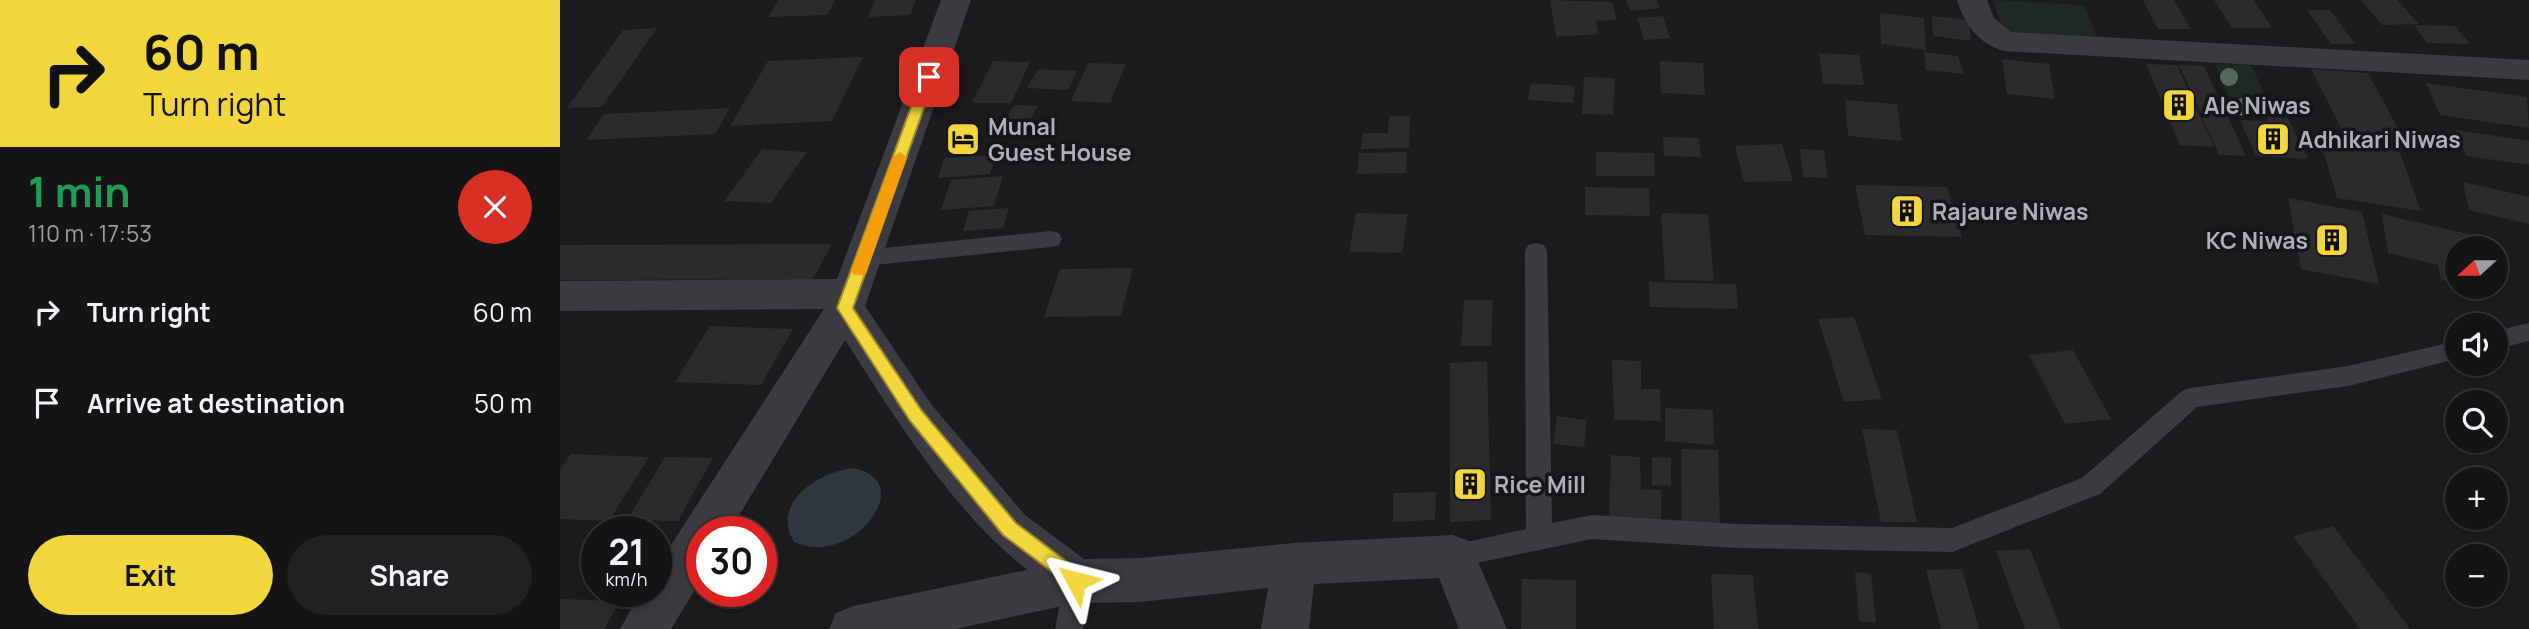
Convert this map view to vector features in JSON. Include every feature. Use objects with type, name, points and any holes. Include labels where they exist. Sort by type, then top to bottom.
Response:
[{"type":"street","points":[[715,516],[848,301],[956,0]]},
{"type":"street","points":[[1972,0],[1976,17],[1985,30],[2004,41],[2529,70]]},
{"type":"street","points":[[560,296],[848,301]]},
{"type":"street","points":[[848,301],[916,416],[1009,529],[1076,581]]},
{"type":"street","points":[[853,629],[1076,581],[1140,580],[1294,564],[1453,556],[1483,629]]},
{"type":"street","points":[[644,629],[686,562]]},
{"type":"street","points":[[1286,629],[1294,564]]},
{"type":"lane","points":[[864,258],[1051,239]]},
{"type":"lane","points":[[1536,251],[1539,538]]},
{"type":"lane","points":[[2508,337],[2529,332]]},
{"type":"lane","points":[[1453,556],[1592,527],[1737,536],[1952,540],[2091,486],[2191,398],[2348,376],[2445,353]]},
{"type":"lane","points":[[1069,629],[1076,581]]},
{"type":"shaded area","points":[[1993,0],[2084,5],[2097,38],[2004,33]]},
{"type":"shaded area","points":[[2215,64],[2251,65],[2270,105],[2231,103]]},
{"type":"shaded area","points":[[853,468],[872,476],[880,489],[879,504],[870,520],[856,534],[837,544],[816,547],[794,542],[788,528],[788,514],[793,502],[813,483]]},
{"type":"building","points":[[779,0],[835,0],[827,15],[768,17]]},
{"type":"building","points":[[875,0],[916,0],[910,15],[868,17]]},
{"type":"building","points":[[1550,0],[1612,2],[1617,20],[1596,21],[1599,34],[1556,37]]},
{"type":"building","points":[[1626,0],[1657,0],[1660,8],[1630,11]]},
{"type":"building","points":[[2143,0],[2174,0],[2191,29],[2158,29]]},
{"type":"building","points":[[2214,0],[2254,0],[2272,28],[2232,28]]},
{"type":"building","points":[[2361,0],[2397,0],[2419,24],[2382,25]]},
{"type":"building","points":[[2307,10],[2330,10],[2355,44],[2331,44]]},
{"type":"building","points":[[1880,13],[1924,18],[1926,50],[1881,44]]},
{"type":"building","points":[[1663,16],[1670,38],[1644,40],[1637,18]]},
{"type":"building","points":[[1932,16],[1969,20],[1971,41],[1933,36]]},
{"type":"building","points":[[2414,25],[2455,26],[2470,44],[2427,43]]},
{"type":"building","points":[[657,28],[602,107],[567,108],[623,30]]},
{"type":"building","points":[[1924,52],[1958,56],[1964,74],[1926,70]]},
{"type":"building","points":[[1819,53],[1859,55],[1864,85],[1823,84]]},
{"type":"building","points":[[863,57],[832,121],[730,126],[768,61]]},
{"type":"building","points":[[2002,59],[2049,64],[2055,99],[2007,94]]},
{"type":"building","points":[[993,61],[1030,62],[1011,103],[972,103]]},
{"type":"building","points":[[1660,61],[1703,63],[1705,95],[1661,93]]},
{"type":"building","points":[[1088,63],[1126,64],[1110,103],[1071,101]]},
{"type":"building","name":"Ale Niwas","points":[[2146,64],[2177,65],[2214,147],[2180,145]]},
{"type":"building","points":[[2179,65],[2204,66],[2246,156],[2219,155]]},
{"type":"building","points":[[1038,69],[1077,71],[1068,90],[1027,88]]},
{"type":"building","points":[[2311,69],[2368,73],[2406,143],[2346,138]]},
{"type":"building","points":[[1584,77],[1615,78],[1613,115],[1582,114]]},
{"type":"building","points":[[1531,83],[1575,86],[1573,103],[1528,100]]},
{"type":"building","points":[[2426,83],[2527,97],[2529,128],[2440,115]]},
{"type":"building","points":[[1845,100],[1897,104],[1902,141],[1848,136]]},
{"type":"building","points":[[1014,105],[1038,106],[1024,130],[1000,128]]},
{"type":"building","points":[[730,108],[715,134],[586,140],[604,114]]},
{"type":"building","points":[[1389,116],[1410,116],[1409,148],[1361,149],[1363,133],[1388,133]]},
{"type":"building","name":"Adhikari Niwas","points":[[2266,116],[2288,118],[2308,159],[2256,156],[2240,120],[2268,121]]},
{"type":"building","points":[[2456,130],[2529,141],[2529,165],[2466,156]]},
{"type":"building","points":[[1663,137],[1699,138],[1701,157],[1664,156]]},
{"type":"building","points":[[2321,143],[2399,150],[2421,211],[2337,198]]},
{"type":"building","points":[[1782,144],[1793,181],[1744,182],[1735,146]]},
{"type":"building","points":[[762,149],[807,152],[771,203],[724,201]]},
{"type":"building","points":[[1800,149],[1824,150],[1828,178],[1803,177]]},
{"type":"building","points":[[1407,152],[1406,173],[1357,174],[1359,153]]},
{"type":"building","points":[[1596,152],[1654,153],[1655,176],[1596,176]]},
{"type":"building","points":[[996,155],[990,174],[938,178],[944,158]]},
{"type":"building","points":[[1003,176],[994,206],[941,210],[951,180]]},
{"type":"building","points":[[2463,182],[2529,197],[2529,224],[2469,210]]},
{"type":"building","name":"Rajaure Niwas","points":[[1855,185],[1947,187],[1962,237],[1865,235]]},
{"type":"building","points":[[1585,187],[1649,188],[1650,216],[1585,215]]},
{"type":"building","name":"KC Niwas","points":[[2288,198],[2362,212],[2379,284],[2301,269]]},
{"type":"building","points":[[1009,208],[1003,228],[963,231],[969,211]]},
{"type":"building","points":[[1356,213],[1408,214],[1402,253],[1349,252]]},
{"type":"building","points":[[1661,213],[1708,214],[1714,281],[1665,280]]},
{"type":"building","points":[[2382,214],[2472,236],[2445,236],[2445,281],[2441,280],[2438,265],[2388,253]]},
{"type":"building","points":[[832,244],[813,279],[560,280],[560,245]]},
{"type":"building","points":[[1133,268],[1121,316],[1044,317],[1060,269]]},
{"type":"building","points":[[1649,282],[1736,284],[1738,309],[1650,307]]},
{"type":"building","points":[[1464,300],[1493,300],[1491,346],[1461,346]]},
{"type":"building","points":[[1854,317],[1882,399],[1844,402],[1818,319]]},
{"type":"building","points":[[710,326],[793,329],[761,385],[675,382]]},
{"type":"building","points":[[2073,350],[2111,419],[2065,424],[2029,355]]},
{"type":"building","points":[[1612,360],[1641,361],[1641,389],[1660,389],[1661,421],[1614,420]]},
{"type":"building","points":[[1487,361],[1491,520],[1450,522],[1450,363]]},
{"type":"building","points":[[1665,408],[1713,410],[1714,445],[1665,441]]},
{"type":"building","points":[[1557,416],[1587,420],[1584,447],[1553,444]]},
{"type":"building","points":[[1862,429],[1897,430],[1917,522],[1881,522]]},
{"type":"building","points":[[1681,449],[1718,450],[1720,528],[1682,525]]},
{"type":"building","points":[[571,454],[649,457],[612,516],[560,519],[560,470]]},
{"type":"building","points":[[1611,455],[1640,457],[1641,489],[1661,490],[1661,525],[1609,522]]},
{"type":"building","points":[[665,457],[713,458],[678,521],[672,521],[672,516],[629,516]]},
{"type":"building","points":[[1652,457],[1671,458],[1671,486],[1652,485]]},
{"type":"building","points":[[1436,492],[1435,520],[1393,522],[1393,493]]},
{"type":"building","points":[[2333,526],[2410,629],[2360,629],[2293,536]]},
{"type":"building","points":[[2030,549],[2061,629],[2025,629],[1996,551]]},
{"type":"building","points":[[1962,569],[1979,629],[1941,629],[1926,570]]},
{"type":"building","points":[[1855,572],[1871,574],[1876,623],[1859,621]]},
{"type":"building","points":[[1711,574],[1753,575],[1758,629],[1714,629]]},
{"type":"building","points":[[1522,579],[1576,580],[1576,629],[1521,629]]},
{"type":"building","points":[[560,599],[581,600],[581,607],[617,607],[604,629],[560,629]]},
{"type":"slow traffic","points":[[859,271],[900,157]]},
{"type":"place","name":"Ale Niwas","points":[[2179,105]]},
{"type":"place","name":"Munal Guest House","points":[[963,139]]},
{"type":"place","name":"Adhikari Niwas","points":[[2273,139]]},
{"type":"place","name":"Rajaure Niwas","points":[[1907,211]]},
{"type":"place","name":"KC Niwas","points":[[2332,240]]},
{"type":"place","name":"Rice Mill","points":[[1470,484]]},
{"type":"route","points":[[929,77],[845,308],[916,416],[1009,529],[1076,581]]}]
